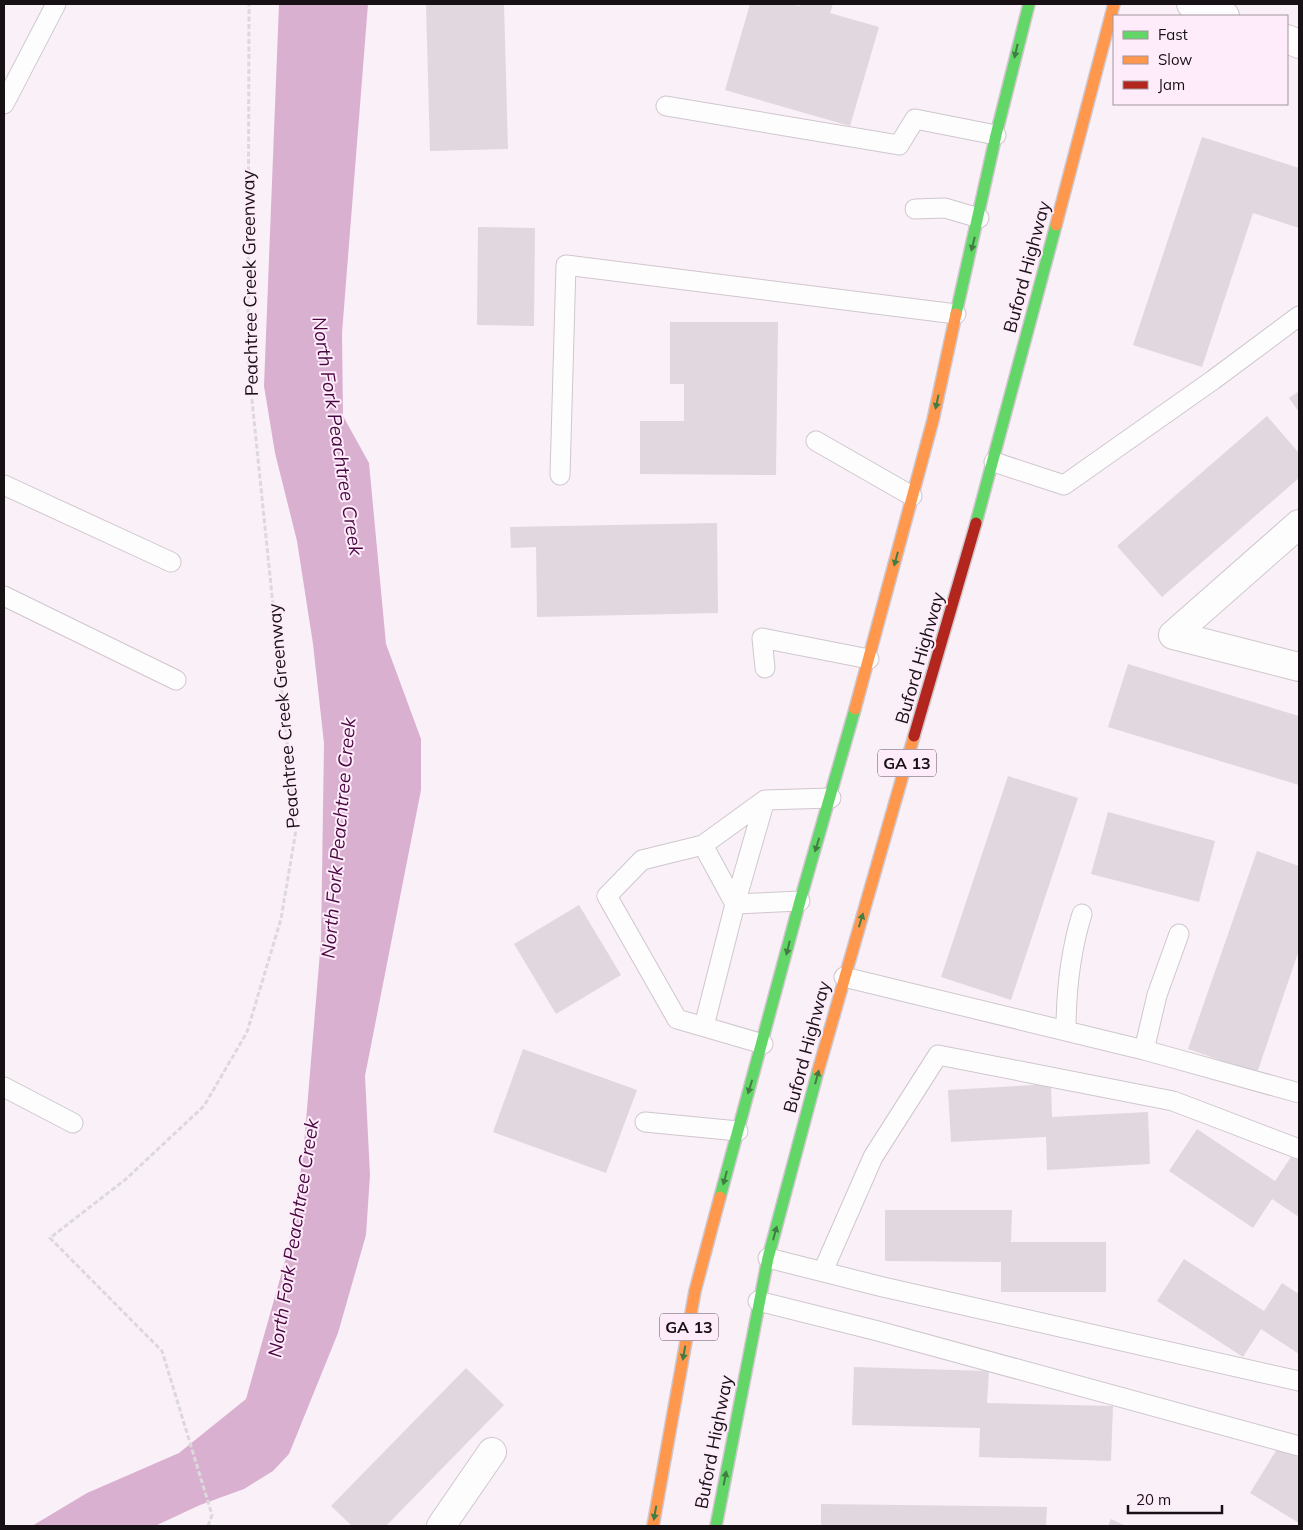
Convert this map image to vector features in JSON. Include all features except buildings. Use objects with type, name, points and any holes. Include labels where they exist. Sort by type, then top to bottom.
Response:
[{"type":"main road","name":"GA 13","points":[[653,1526],[696,1291],[800,901],[869,659],[932,420],[979,218],[996,135],[1029,4]]},
{"type":"main road","name":"Buford Highway","points":[[716,1526],[758,1301],[768,1258],[844,977],[994,462],[1114,4]]},
{"type":"street","points":[[1299,524],[1173,635],[1299,667]]},
{"type":"street","points":[[441,1526],[492,1452]]},
{"type":"lane","points":[[4,104],[56,4]]},
{"type":"lane","points":[[666,106],[899,145],[915,119],[996,135]]},
{"type":"lane","points":[[915,209],[945,208],[979,218]]},
{"type":"lane","points":[[560,475],[566,265],[956,314]]},
{"type":"lane","points":[[994,462],[1064,485],[1213,380],[1299,316]]},
{"type":"lane","points":[[816,441],[912,496]]},
{"type":"lane","points":[[4,485],[171,562]]},
{"type":"lane","points":[[4,596],[176,680]]},
{"type":"lane","points":[[765,668],[762,638],[869,659]]},
{"type":"lane","points":[[763,1044],[677,1019],[607,896],[642,860],[703,845],[765,800],[830,798]]},
{"type":"lane","points":[[704,1026],[735,904],[765,800]]},
{"type":"lane","points":[[703,845],[735,904]]},
{"type":"lane","points":[[735,904],[800,901]]},
{"type":"lane","points":[[1066,1031],[1067,985],[1073,941],[1082,914]]},
{"type":"lane","points":[[1144,1050],[1157,994],[1179,934]]},
{"type":"lane","points":[[844,977],[1144,1050],[1299,1092]]},
{"type":"lane","points":[[823,1271],[873,1157],[938,1055],[1173,1101],[1299,1149]]},
{"type":"lane","points":[[4,1087],[73,1123]]},
{"type":"lane","points":[[645,1122],[738,1130]]},
{"type":"lane","points":[[768,1258],[883,1287],[1299,1381]]},
{"type":"lane","points":[[758,1301],[878,1331],[1299,1446]]},
{"type":"path","name":"Peachtree Creek Greenway","points":[[208,1526],[212,1515],[162,1351],[50,1238],[126,1179],[204,1106],[247,1032],[281,918],[296,830],[248,361],[249,4]]},
{"type":"water","name":"North Fork Peachtree Creek","points":[[279,4],[368,4],[342,333],[343,416],[369,463],[386,644],[421,739],[421,790],[365,1076],[370,1175],[366,1235],[338,1333],[289,1454],[273,1471],[244,1489],[200,1505],[155,1526],[32,1526],[87,1493],[179,1453],[246,1399],[287,1254],[303,1157],[321,940],[324,743],[313,644],[297,541],[275,453],[264,386]]},
{"type":"traffic: fast","points":[[956,314],[996,135],[1029,4]]},
{"type":"traffic: fast","points":[[976,523],[1056,225]]},
{"type":"traffic: fast","points":[[720,1197],[800,901],[855,709]]},
{"type":"traffic: fast","points":[[716,1526],[768,1258],[818,1071]]},
{"type":"traffic: slow","points":[[1056,225],[1114,4]]},
{"type":"traffic: slow","points":[[855,709],[933,420],[956,314]]},
{"type":"traffic: slow","points":[[818,1071],[914,736]]},
{"type":"traffic: slow","points":[[653,1526],[695,1291],[720,1197]]},
{"type":"traffic: jam","points":[[914,736],[976,523]]}]
